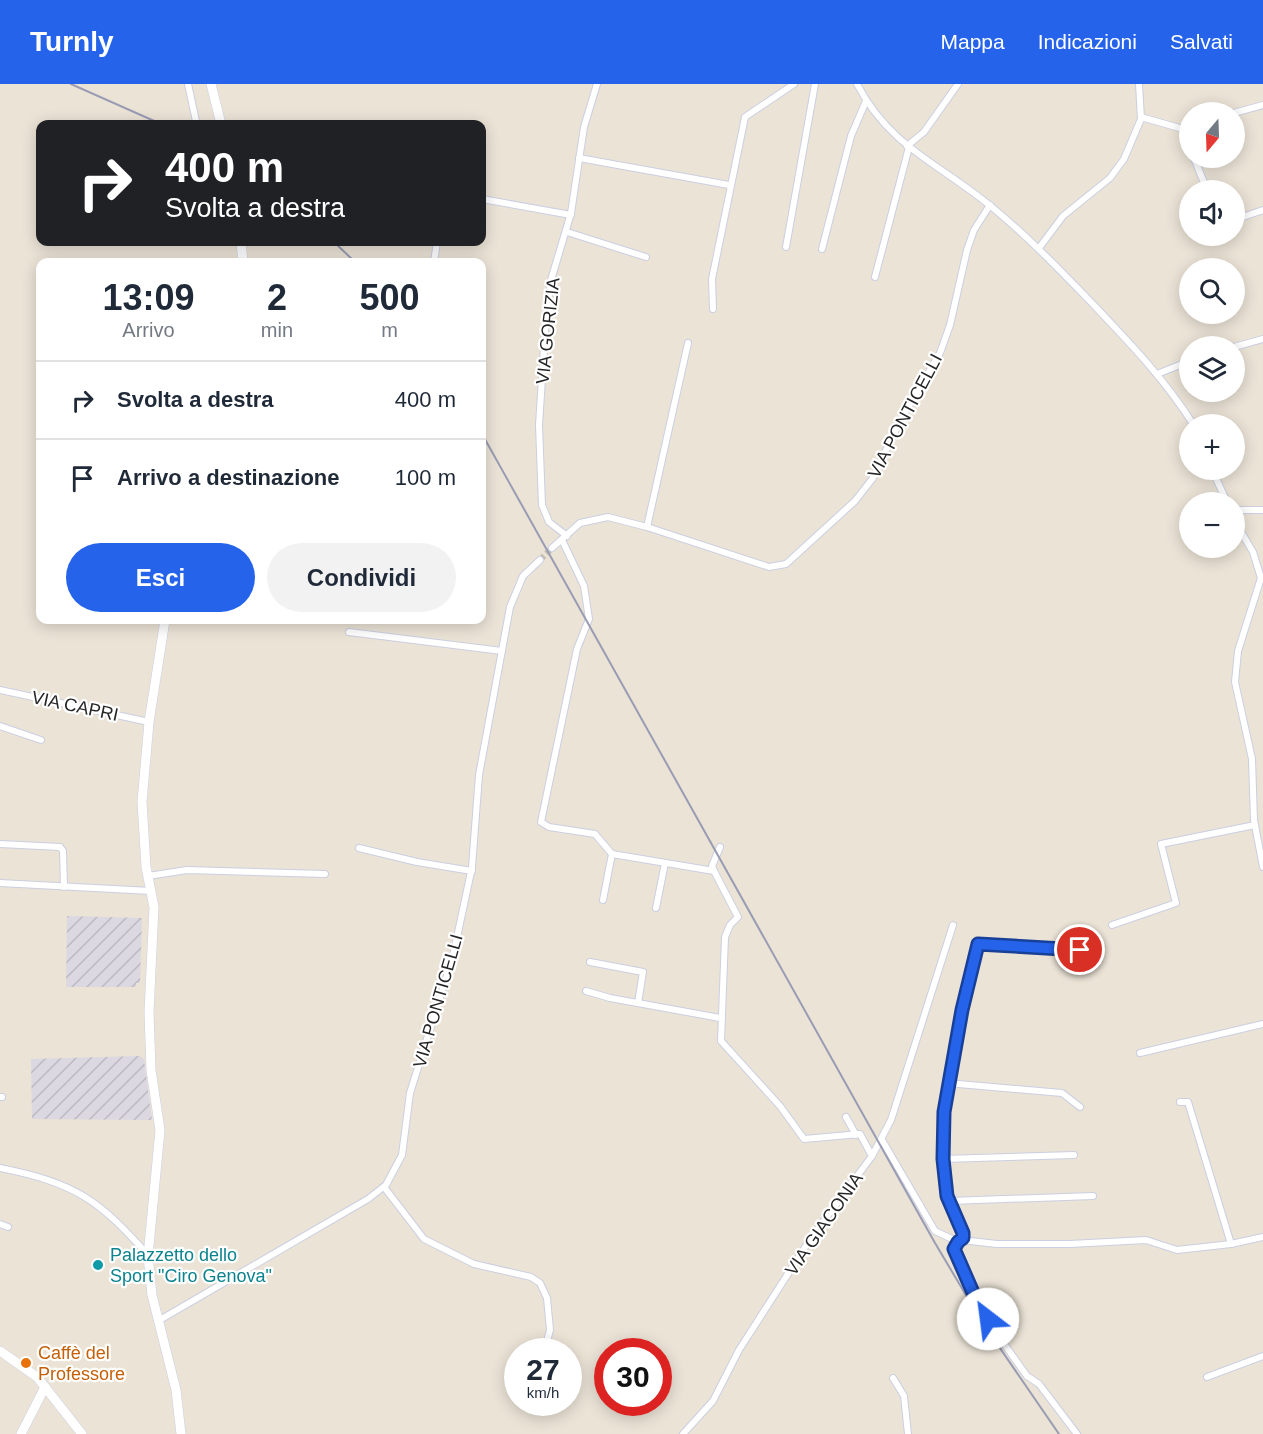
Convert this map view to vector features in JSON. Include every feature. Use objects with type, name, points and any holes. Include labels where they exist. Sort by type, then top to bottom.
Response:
[{"type":"street","points":[[188,84],[196,120]]},
{"type":"street","name":"VIA GORIZIA","points":[[597,84],[579,158],[571,215],[549,295],[539,425],[542,505],[549,522],[564,538],[584,586],[589,619],[577,649],[541,822],[549,827],[595,834],[612,854]]},
{"type":"street","points":[[713,309],[712,279],[745,117],[794,84]]},
{"type":"street","points":[[786,247],[815,84]]},
{"type":"street","points":[[858,84],[866,101],[886,129],[990,205],[1040,248],[1173,392],[1187,414]]},
{"type":"street","points":[[874,277],[908,147],[924,132],[958,84]]},
{"type":"street","points":[[1040,248],[1063,216],[1110,178],[1124,159],[1141,117],[1140,84]]},
{"type":"street","points":[[212,88],[220,120]]},
{"type":"street","points":[[822,249],[851,136],[866,101]]},
{"type":"street","points":[[1245,110],[1263,105]]},
{"type":"street","points":[[1141,117],[1179,126]]},
{"type":"street","points":[[579,158],[729,185]]},
{"type":"street","points":[[486,200],[571,215]]},
{"type":"street","name":"VIA PONTICELLI","points":[[552,548],[580,523],[608,517],[647,526],[769,567],[786,564],[855,501],[873,478],[899,423],[940,353],[950,325],[967,250],[974,230],[990,205]]},
{"type":"street","points":[[1245,216],[1263,210]]},
{"type":"street","points":[[567,232],[646,257]]},
{"type":"street","points":[[1245,344],[1263,339]]},
{"type":"street","points":[[647,526],[688,343]]},
{"type":"street","points":[[1157,374],[1179,366]]},
{"type":"street","points":[[1245,510],[1263,510]]},
{"type":"street","points":[[1245,540],[1262,579],[1238,651],[1235,682],[1252,759],[1251,787],[1254,825],[1263,867]]},
{"type":"street","name":"VIA PONTICELLI","points":[[158,1321],[368,1199],[384,1187],[402,1155],[410,1093],[453,956],[472,871],[479,775],[510,607],[523,576],[540,560]]},
{"type":"street","points":[[164,624],[149,722],[142,802],[148,876],[154,907],[149,1012],[151,1070],[160,1130],[148,1256],[152,1295],[176,1390],[180,1432]]},
{"type":"street","points":[[349,632],[501,651]]},
{"type":"street","name":"VIA CAPRI","points":[[0,690],[149,722]]},
{"type":"street","points":[[0,726],[41,740]]},
{"type":"street","points":[[1112,925],[1176,903],[1161,844],[1254,825]]},
{"type":"street","points":[[0,844],[60,847],[63,851],[64,887]]},
{"type":"street","points":[[720,847],[712,866],[738,917],[730,925],[724,938],[721,1041],[780,1106],[804,1139],[856,1135]]},
{"type":"street","points":[[359,848],[417,862],[472,871]]},
{"type":"street","points":[[603,900],[612,854],[714,871]]},
{"type":"street","points":[[656,908],[665,863]]},
{"type":"street","points":[[148,876],[187,870],[326,874]]},
{"type":"street","points":[[0,883],[151,891]]},
{"type":"street","points":[[872,1156],[891,1120],[953,925]]},
{"type":"street","points":[[963,1238],[961,1225],[949,1201],[943,1159],[947,1083],[978,944],[1080,950]]},
{"type":"street","points":[[590,962],[644,972],[638,1003]]},
{"type":"street","points":[[586,991],[720,1018]]},
{"type":"street","points":[[1140,1053],[1263,1024]]},
{"type":"street","points":[[947,1083],[1062,1093],[1080,1107]]},
{"type":"street","points":[[1180,1102],[1188,1102],[1231,1244]]},
{"type":"street","name":"VIA GIACONIA","points":[[683,1434],[713,1401],[739,1350],[811,1238],[872,1156],[860,1134],[856,1135],[846,1117]]},
{"type":"street","points":[[882,1140],[935,1231],[944,1237],[997,1244],[1027,1245],[1146,1240],[1177,1250],[1231,1244],[1263,1237]]},
{"type":"street","points":[[943,1159],[1074,1155]]},
{"type":"street","points":[[0,1168],[45,1178],[95,1202],[117,1220],[148,1256]]},
{"type":"street","points":[[384,1187],[424,1239],[474,1264],[531,1277],[540,1283],[547,1298],[550,1330],[548,1338]]},
{"type":"street","points":[[949,1201],[1093,1196]]},
{"type":"street","points":[[0,1224],[8,1227]]},
{"type":"street","points":[[963,1238],[954,1249],[978,1304],[1026,1376],[1039,1384],[1077,1434]]},
{"type":"street","points":[[0,1351],[24,1366],[45,1387],[82,1434]]},
{"type":"street","points":[[1207,1377],[1263,1356]]},
{"type":"street","points":[[894,1378],[904,1396],[908,1434]]},
{"type":"street","points":[[21,1434],[45,1387]]},
{"type":"shaded area","points":[[67,916],[142,918],[140,983],[136,983],[136,987],[66,987]]},
{"type":"shaded area","points":[[139,1056],[144,1059],[152,1120],[32,1119],[31,1059]]},
{"type":"tunnel","points":[[540,560],[552,548]]},
{"type":"railway","points":[[71,84],[152,120]]},
{"type":"railway","points":[[338,246],[351,258]]},
{"type":"railway","points":[[486,441],[935,1243],[982,1322],[1059,1434]]},
{"type":"place","name":"Palazzetto dello Sport \"Ciro Genova\"","points":[[98,1265]]},
{"type":"place","name":"Caffè del Professore","points":[[26,1363]]},
{"type":"route","points":[[988,1319],[978,1304],[954,1249],[963,1238],[963,1233],[947,1196],[943,1159],[947,1083],[970,970],[978,944],[1080,950]]}]
